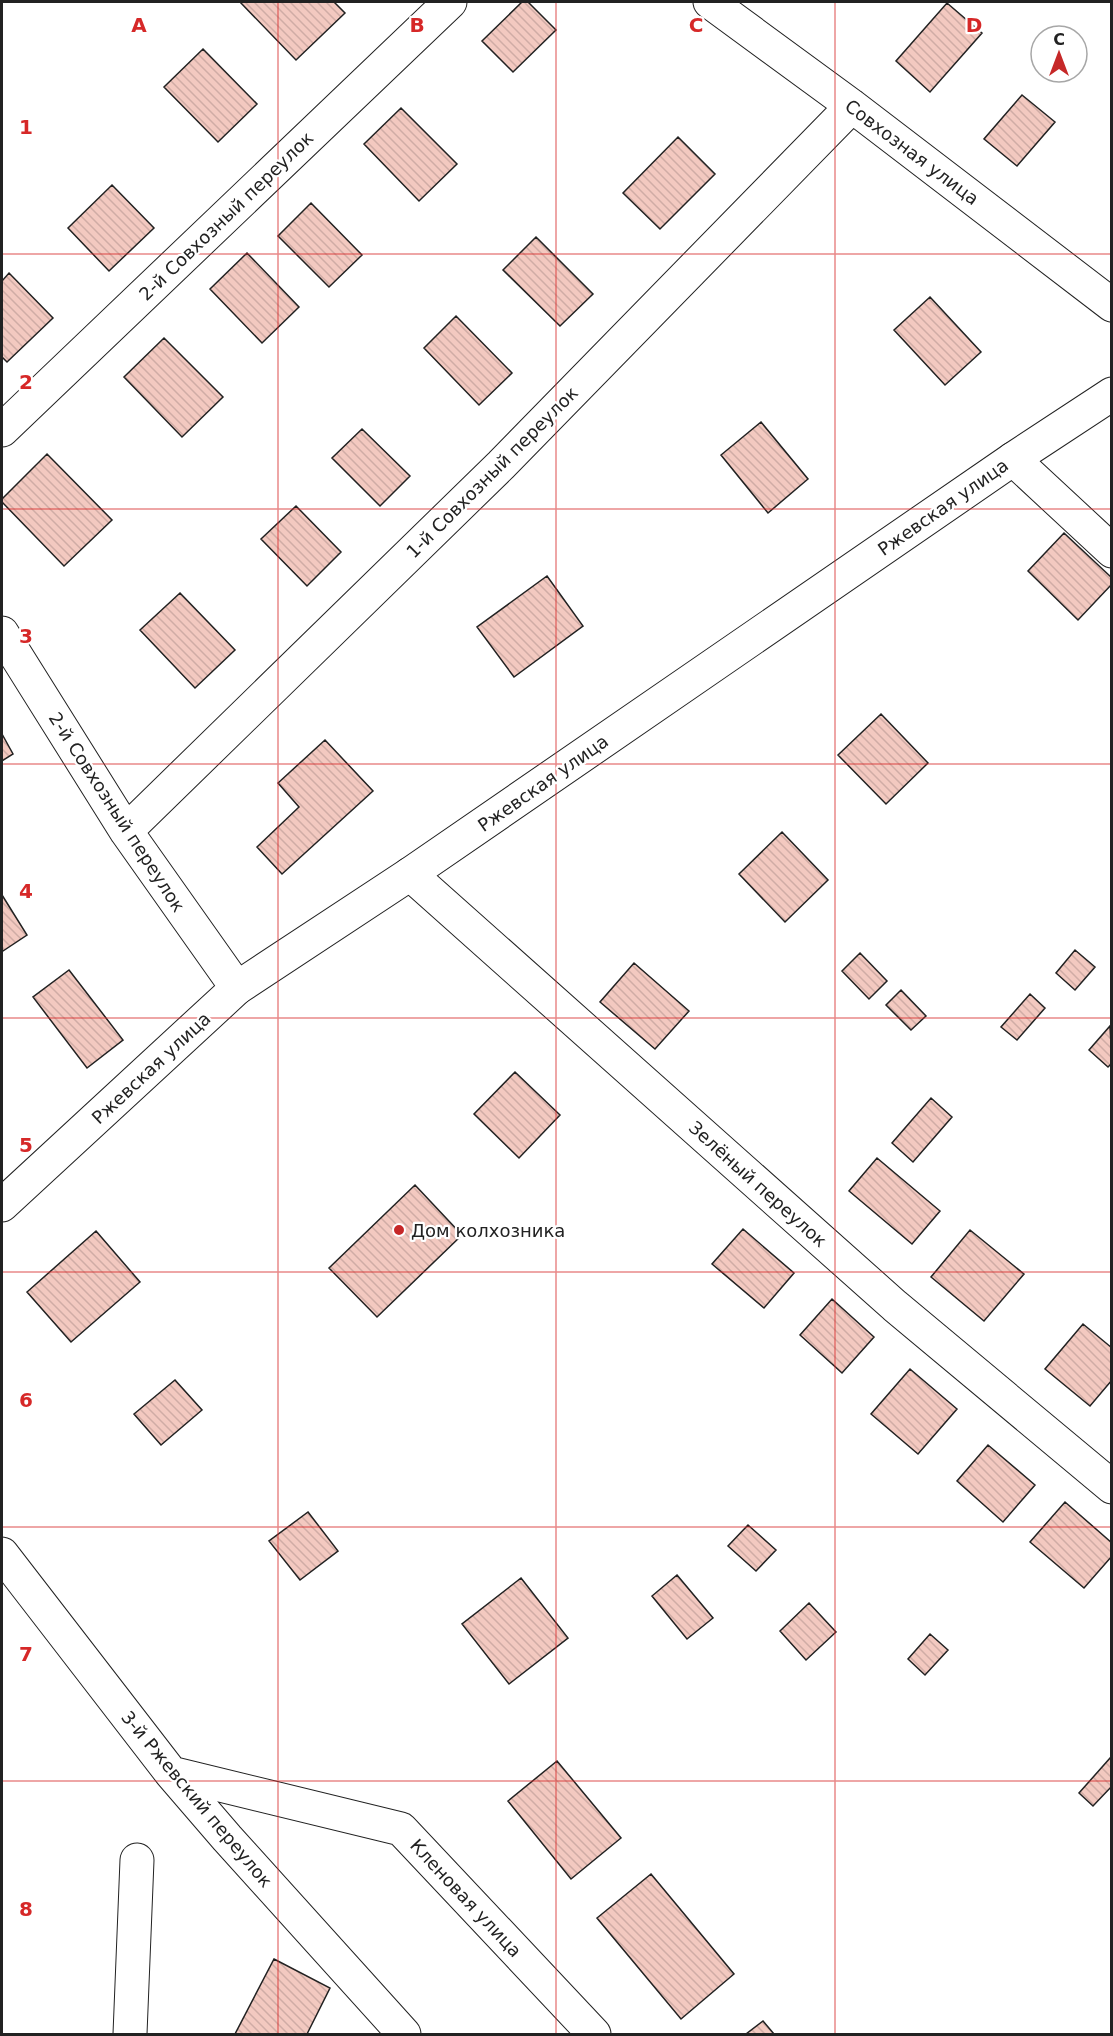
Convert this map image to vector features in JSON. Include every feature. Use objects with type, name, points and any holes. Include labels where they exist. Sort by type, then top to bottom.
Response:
[{"type":"street","name":"2-й Совхозный переулок","points":[[2,430],[450,2]]},
{"type":"street","name":"Совхозная улица","points":[[710,2],[852,106],[1112,305]]},
{"type":"street","name":"1-й Совхозный переулок","points":[[126,831],[501,465],[852,106]]},
{"type":"street","name":"Ржевская улица","points":[[2,1205],[237,988],[410,874],[1013,459],[1112,394]]},
{"type":"street","points":[[1013,459],[1112,551]]},
{"type":"street","name":"2-й Совхозный переулок","points":[[2,633],[126,831],[237,988]]},
{"type":"street","name":"Зелёный переулок","points":[[410,874],[895,1306],[1112,1487]]},
{"type":"street","name":"3-й Ржевский переулок","points":[[2,1554],[171,1773],[226,1838],[404,2034]]},
{"type":"street","name":"Кленовая улица","points":[[171,1773],[401,1829],[594,2034]]},
{"type":"street","points":[[130,2034],[137,1860]]},
{"type":"building","points":[[240,2],[334,2],[345,13],[296,60]]},
{"type":"building","points":[[522,2],[528,2],[556,30],[513,72],[482,41]]},
{"type":"building","points":[[947,3],[982,33],[930,92],[896,61]]},
{"type":"building","points":[[203,49],[257,104],[218,142],[164,87]]},
{"type":"building","points":[[1022,95],[1055,122],[1017,166],[984,139]]},
{"type":"building","points":[[401,108],[457,164],[419,201],[364,144]]},
{"type":"building","points":[[678,137],[715,174],[660,229],[623,193]]},
{"type":"building","points":[[112,185],[154,228],[109,271],[68,228]]},
{"type":"building","points":[[311,203],[362,255],[329,287],[278,236]]},
{"type":"building","points":[[536,237],[593,294],[560,326],[503,270]]},
{"type":"building","points":[[247,253],[299,307],[262,343],[210,289]]},
{"type":"building","points":[[9,273],[53,318],[7,362],[2,357],[2,281]]},
{"type":"building","points":[[930,297],[981,352],[945,385],[894,330]]},
{"type":"building","points":[[456,316],[512,373],[479,405],[424,348]]},
{"type":"building","points":[[164,338],[223,397],[182,437],[124,377]]},
{"type":"building","points":[[761,422],[808,479],[768,513],[721,455]]},
{"type":"building","points":[[362,429],[410,476],[380,506],[332,458]]},
{"type":"building","points":[[47,454],[112,520],[64,566],[2,502],[2,499]]},
{"type":"building","points":[[296,506],[341,552],[307,586],[261,539]]},
{"type":"building","points":[[1064,533],[1112,578],[1112,584],[1078,620],[1028,571]]},
{"type":"building","points":[[547,576],[583,626],[514,677],[477,627]]},
{"type":"building","points":[[180,593],[235,650],[195,688],[140,630]]},
{"type":"building","points":[[881,714],[928,763],[886,804],[838,755]]},
{"type":"building","points":[[2,734],[13,754],[2,761]]},
{"type":"building","points":[[325,740],[373,791],[282,874],[257,847],[299,807],[278,783]]},
{"type":"building","points":[[782,832],[828,880],[785,922],[739,874]]},
{"type":"building","points":[[2,895],[27,935],[3,951],[2,949]]},
{"type":"building","points":[[1075,950],[1095,967],[1075,990],[1056,973]]},
{"type":"building","points":[[860,953],[887,981],[869,999],[842,971]]},
{"type":"building","points":[[634,963],[689,1011],[655,1049],[600,1002]]},
{"type":"building","points":[[69,970],[123,1040],[87,1068],[33,997]]},
{"type":"building","points":[[901,990],[926,1016],[911,1030],[886,1005]]},
{"type":"building","points":[[1030,994],[1045,1008],[1017,1040],[1001,1027]]},
{"type":"building","points":[[1110,1026],[1112,1063],[1108,1067],[1089,1050]]},
{"type":"building","points":[[515,1072],[560,1115],[519,1158],[474,1114]]},
{"type":"building","points":[[931,1098],[952,1117],[913,1162],[892,1143]]},
{"type":"building","points":[[877,1158],[940,1211],[912,1244],[849,1191]]},
{"type":"building","points":[[415,1185],[462,1235],[377,1317],[329,1268]]},
{"type":"building","points":[[743,1229],[794,1273],[764,1308],[712,1264]]},
{"type":"building","points":[[970,1230],[1024,1274],[984,1321],[931,1277]]},
{"type":"building","points":[[96,1231],[140,1282],[71,1342],[27,1292]]},
{"type":"building","points":[[832,1299],[874,1337],[842,1373],[800,1335]]},
{"type":"building","points":[[1083,1324],[1112,1348],[1112,1380],[1090,1406],[1045,1369]]},
{"type":"building","points":[[910,1369],[957,1409],[918,1454],[871,1414]]},
{"type":"building","points":[[175,1380],[202,1410],[161,1445],[134,1414]]},
{"type":"building","points":[[988,1445],[1035,1485],[1003,1522],[957,1481]]},
{"type":"building","points":[[1065,1502],[1112,1543],[1112,1556],[1084,1588],[1030,1542]]},
{"type":"building","points":[[308,1512],[338,1551],[300,1580],[269,1541]]},
{"type":"building","points":[[748,1525],[776,1550],[756,1571],[728,1546]]},
{"type":"building","points":[[677,1575],[713,1618],[687,1639],[652,1596]]},
{"type":"building","points":[[521,1578],[568,1638],[509,1684],[462,1624]]},
{"type":"building","points":[[809,1603],[836,1632],[806,1660],[780,1631]]},
{"type":"building","points":[[930,1634],[948,1650],[925,1675],[908,1659]]},
{"type":"building","points":[[1111,1757],[1112,1786],[1093,1806],[1079,1793]]},
{"type":"building","points":[[557,1761],[621,1838],[571,1879],[508,1801]]},
{"type":"building","points":[[651,1874],[734,1974],[681,2019],[597,1918]]},
{"type":"building","points":[[274,1959],[330,1988],[307,2034],[235,2034]]},
{"type":"building","points":[[763,2021],[774,2034],[746,2034]]},
{"type":"place","name":"Дом колхозника","points":[[399,1230]]}]
